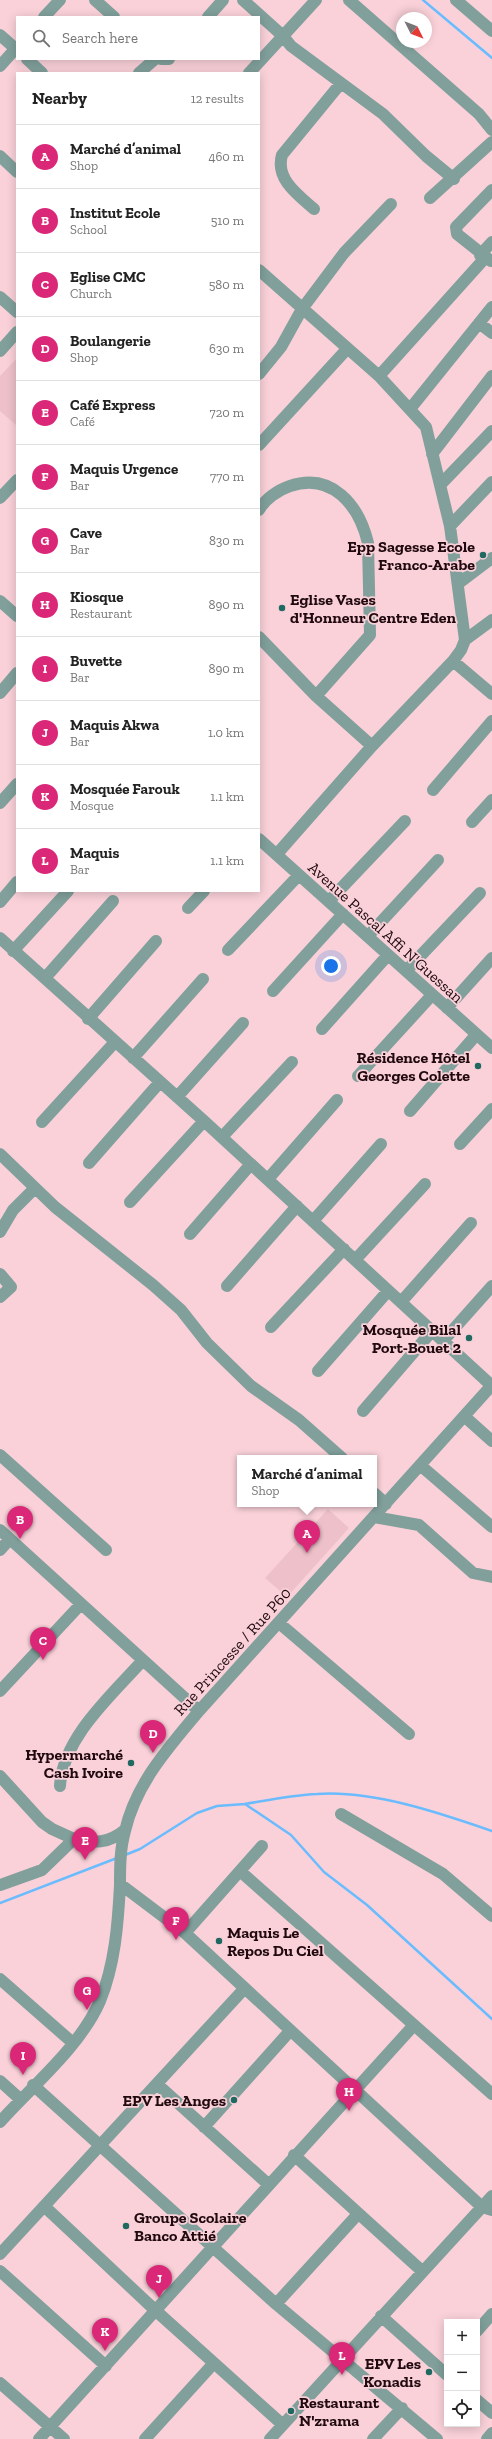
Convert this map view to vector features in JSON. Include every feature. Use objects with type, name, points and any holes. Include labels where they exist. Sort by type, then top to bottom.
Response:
[{"type":"street","points":[[45,16],[60,0]]},
{"type":"street","points":[[95,0],[113,16]]},
{"type":"street","points":[[209,16],[223,0]]},
{"type":"street","points":[[243,0],[283,36],[291,46],[383,114],[426,156],[454,179]]},
{"type":"street","points":[[250,72],[316,0]]},
{"type":"street","points":[[349,0],[479,114],[492,130]]},
{"type":"street","points":[[456,0],[492,31]]},
{"type":"street","points":[[0,35],[16,49],[0,66]]},
{"type":"street","points":[[28,60],[41,72]]},
{"type":"street","points":[[140,72],[154,60]]},
{"type":"street","points":[[314,209],[288,184],[282,174],[280,164],[282,155],[341,83]]},
{"type":"street","points":[[430,198],[454,179],[492,142]]},
{"type":"street","points":[[0,156],[16,171]]},
{"type":"street","points":[[486,258],[457,234],[456,227],[492,190]]},
{"type":"street","points":[[260,373],[280,347],[302,308],[344,253],[390,204]]},
{"type":"street","points":[[380,376],[486,258],[492,242]]},
{"type":"street","points":[[260,271],[347,349],[380,376],[426,427],[450,526],[465,640],[461,650],[453,660],[372,746],[277,854]]},
{"type":"street","points":[[0,298],[16,311]]},
{"type":"street","points":[[410,409],[492,307]]},
{"type":"street","points":[[479,323],[492,333]]},
{"type":"street","points":[[0,351],[16,333]]},
{"type":"street","points":[[260,444],[347,349]]},
{"type":"street","points":[[432,454],[492,376]]},
{"type":"street","points":[[441,484],[492,431]]},
{"type":"street","points":[[0,498],[16,481]]},
{"type":"street","points":[[260,508],[262,504],[281,489],[302,483],[314,482],[336,491],[344,497],[358,513],[366,532],[368,542],[370,635],[316,696]]},
{"type":"street","points":[[450,526],[492,482]]},
{"type":"street","points":[[458,583],[492,558]]},
{"type":"street","points":[[0,601],[16,615]]},
{"type":"street","points":[[465,640],[492,620]]},
{"type":"street","points":[[260,639],[316,696],[372,746]]},
{"type":"street","points":[[453,660],[492,694]]},
{"type":"street","points":[[0,693],[16,674]]},
{"type":"street","points":[[434,790],[492,720]]},
{"type":"street","points":[[0,803],[16,785]]},
{"type":"street","points":[[472,822],[492,800]]},
{"type":"street","points":[[329,901],[405,821]]},
{"type":"street","name":"Avenue Pascal Affi N'Guessan","points":[[260,840],[432,995],[486,1040]]},
{"type":"street","points":[[368,936],[438,860]]},
{"type":"street","points":[[228,950],[299,875]]},
{"type":"street","points":[[0,902],[16,883]]},
{"type":"street","points":[[67,892],[5,947],[45,978],[88,1019],[204,1121],[492,1386]]},
{"type":"street","points":[[188,908],[203,892]]},
{"type":"street","points":[[406,971],[480,893]]},
{"type":"street","points":[[45,978],[113,901]]},
{"type":"street","points":[[273,991],[343,914]]},
{"type":"street","points":[[88,1019],[156,941]]},
{"type":"street","points":[[322,1029],[388,955]]},
{"type":"street","points":[[447,1008],[492,958]]},
{"type":"street","points":[[133,1058],[203,979]]},
{"type":"street","points":[[358,1076],[432,995]]},
{"type":"street","points":[[177,1097],[244,1023]]},
{"type":"street","points":[[410,1111],[486,1040]]},
{"type":"street","points":[[42,1122],[115,1042]]},
{"type":"street","points":[[222,1138],[292,1062]]},
{"type":"street","points":[[89,1163],[160,1082]]},
{"type":"street","points":[[268,1179],[337,1100]]},
{"type":"street","points":[[460,1144],[492,1109]]},
{"type":"street","points":[[130,1202],[204,1121]]},
{"type":"street","points":[[313,1221],[380,1144]]},
{"type":"street","points":[[0,1154],[55,1207],[153,1285],[181,1310],[207,1343],[251,1386],[299,1420],[339,1455]]},
{"type":"street","points":[[190,1234],[251,1164]]},
{"type":"street","points":[[355,1260],[425,1184]]},
{"type":"street","points":[[0,1232],[13,1210],[35,1188]]},
{"type":"street","points":[[227,1286],[297,1206]]},
{"type":"street","points":[[401,1302],[471,1224]]},
{"type":"street","points":[[271,1327],[344,1249]]},
{"type":"street","points":[[0,1274],[11,1287],[0,1297]]},
{"type":"street","points":[[443,1341],[492,1286]]},
{"type":"street","points":[[318,1371],[388,1290]]},
{"type":"street","points":[[363,1411],[432,1331]]},
{"type":"street","name":"Rue Princesse / Rue P60","points":[[0,2122],[73,2043],[87,2025],[106,1982],[113,1958],[117,1931],[120,1865],[125,1830],[149,1775],[199,1711],[492,1386]]},
{"type":"street","points":[[464,1416],[492,1442]]},
{"type":"street","points":[[0,1455],[106,1550]]},
{"type":"street","points":[[420,1465],[492,1527]]},
{"type":"street","points":[[377,1496],[386,1504]]},
{"type":"street","points":[[374,1517],[419,1525],[473,1573],[492,1577]]},
{"type":"street","points":[[0,1530],[199,1711]]},
{"type":"street","points":[[0,1550],[10,1540]]},
{"type":"street","points":[[0,1691],[81,1604]]},
{"type":"street","points":[[279,1622],[409,1734]]},
{"type":"street","points":[[60,1786],[63,1767],[81,1730],[143,1660]]},
{"type":"street","points":[[0,1776],[42,1822],[52,1829],[74,1839],[101,1843],[114,1839],[125,1830]]},
{"type":"street","points":[[341,1814],[443,1874],[492,1916]]},
{"type":"street","points":[[0,1885],[42,1870],[74,1839]]},
{"type":"street","points":[[185,1933],[262,1846]]},
{"type":"street","points":[[240,1871],[492,2094]]},
{"type":"street","points":[[120,1884],[185,1933],[290,2031],[487,2208]]},
{"type":"street","points":[[0,1979],[73,2043]]},
{"type":"street","points":[[0,2254],[158,2085],[244,1989]]},
{"type":"street","points":[[39,2439],[294,2155],[414,2025]]},
{"type":"street","points":[[204,2126],[290,2031]]},
{"type":"street","points":[[0,2080],[20,2099]]},
{"type":"street","points":[[33,2085],[99,2147],[276,2304],[402,2408],[437,2439]]},
{"type":"street","points":[[158,2085],[268,2184]]},
{"type":"street","points":[[294,2155],[422,2271]]},
{"type":"street","points":[[270,2439],[422,2271],[487,2208],[492,2196]]},
{"type":"street","points":[[44,2206],[155,2310],[283,2425]]},
{"type":"street","points":[[276,2304],[358,2214]]},
{"type":"street","points":[[0,2271],[106,2366]]},
{"type":"street","points":[[480,2328],[492,2314]]},
{"type":"street","points":[[381,2316],[444,2370]]},
{"type":"street","points":[[145,2439],[214,2363]]},
{"type":"street","points":[[0,2383],[64,2439]]},
{"type":"street","points":[[480,2403],[492,2413]]},
{"type":"street","points":[[373,2439],[402,2408]]},
{"type":"street","points":[[487,2439],[492,2433]]},
{"type":"shaded area","points":[[16,359],[16,425],[0,411],[0,376]]},
{"type":"shaded area","points":[[328,1509],[349,1528],[287,1597],[265,1578]]},
{"type":"waterway","points":[[423,0],[492,58]]},
{"type":"waterway","points":[[245,1804],[317,1794],[361,1796],[383,1799],[429,1810],[492,1831]]},
{"type":"waterway","points":[[125,1855],[140,1849],[197,1813],[217,1806],[245,1804],[291,1835],[324,1872],[367,1905],[492,2019]]},
{"type":"waterway","points":[[0,1903],[117,1858]]},
{"type":"place","name":"Epp Sagesse Ecole Franco-Arabe","points":[[483,555]]},
{"type":"place","name":"Eglise Vases d'Honneur Centre Eden","points":[[282,608]]},
{"type":"place","name":"Résidence Hôtel Georges Colette","points":[[478,1066]]},
{"type":"place","name":"Mosquée Bilal Port-Bouet 2","points":[[469,1338]]},
{"type":"place","name":"Institut Ecole","points":[[20,1539]]},
{"type":"place","name":"Marché d’animal","points":[[307,1553]]},
{"type":"place","name":"Eglise CMC","points":[[43,1660]]},
{"type":"place","name":"Boulangerie","points":[[153,1753]]},
{"type":"place","name":"Hypermarché Cash Ivoire","points":[[131,1763]]},
{"type":"place","name":"Café Express","points":[[85,1860]]},
{"type":"place","name":"Maquis Urgence","points":[[176,1940]]},
{"type":"place","name":"Maquis Le Repos Du Ciel","points":[[219,1941]]},
{"type":"place","name":"Cave","points":[[87,2010]]},
{"type":"place","name":"Buvette","points":[[23,2075]]},
{"type":"place","name":"EPV Les Anges","points":[[234,2100]]},
{"type":"place","name":"Kiosque","points":[[349,2111]]},
{"type":"place","name":"Groupe Scolaire Banco Attié","points":[[126,2226]]},
{"type":"place","name":"Maquis Akwa","points":[[159,2298]]},
{"type":"place","name":"Mosquée Farouk","points":[[105,2351]]},
{"type":"place","name":"EPV Les Konadis","points":[[429,2372]]},
{"type":"place","name":"Maquis","points":[[342,2375]]},
{"type":"place","name":"Restaurant N'zrama","points":[[291,2411]]}]
